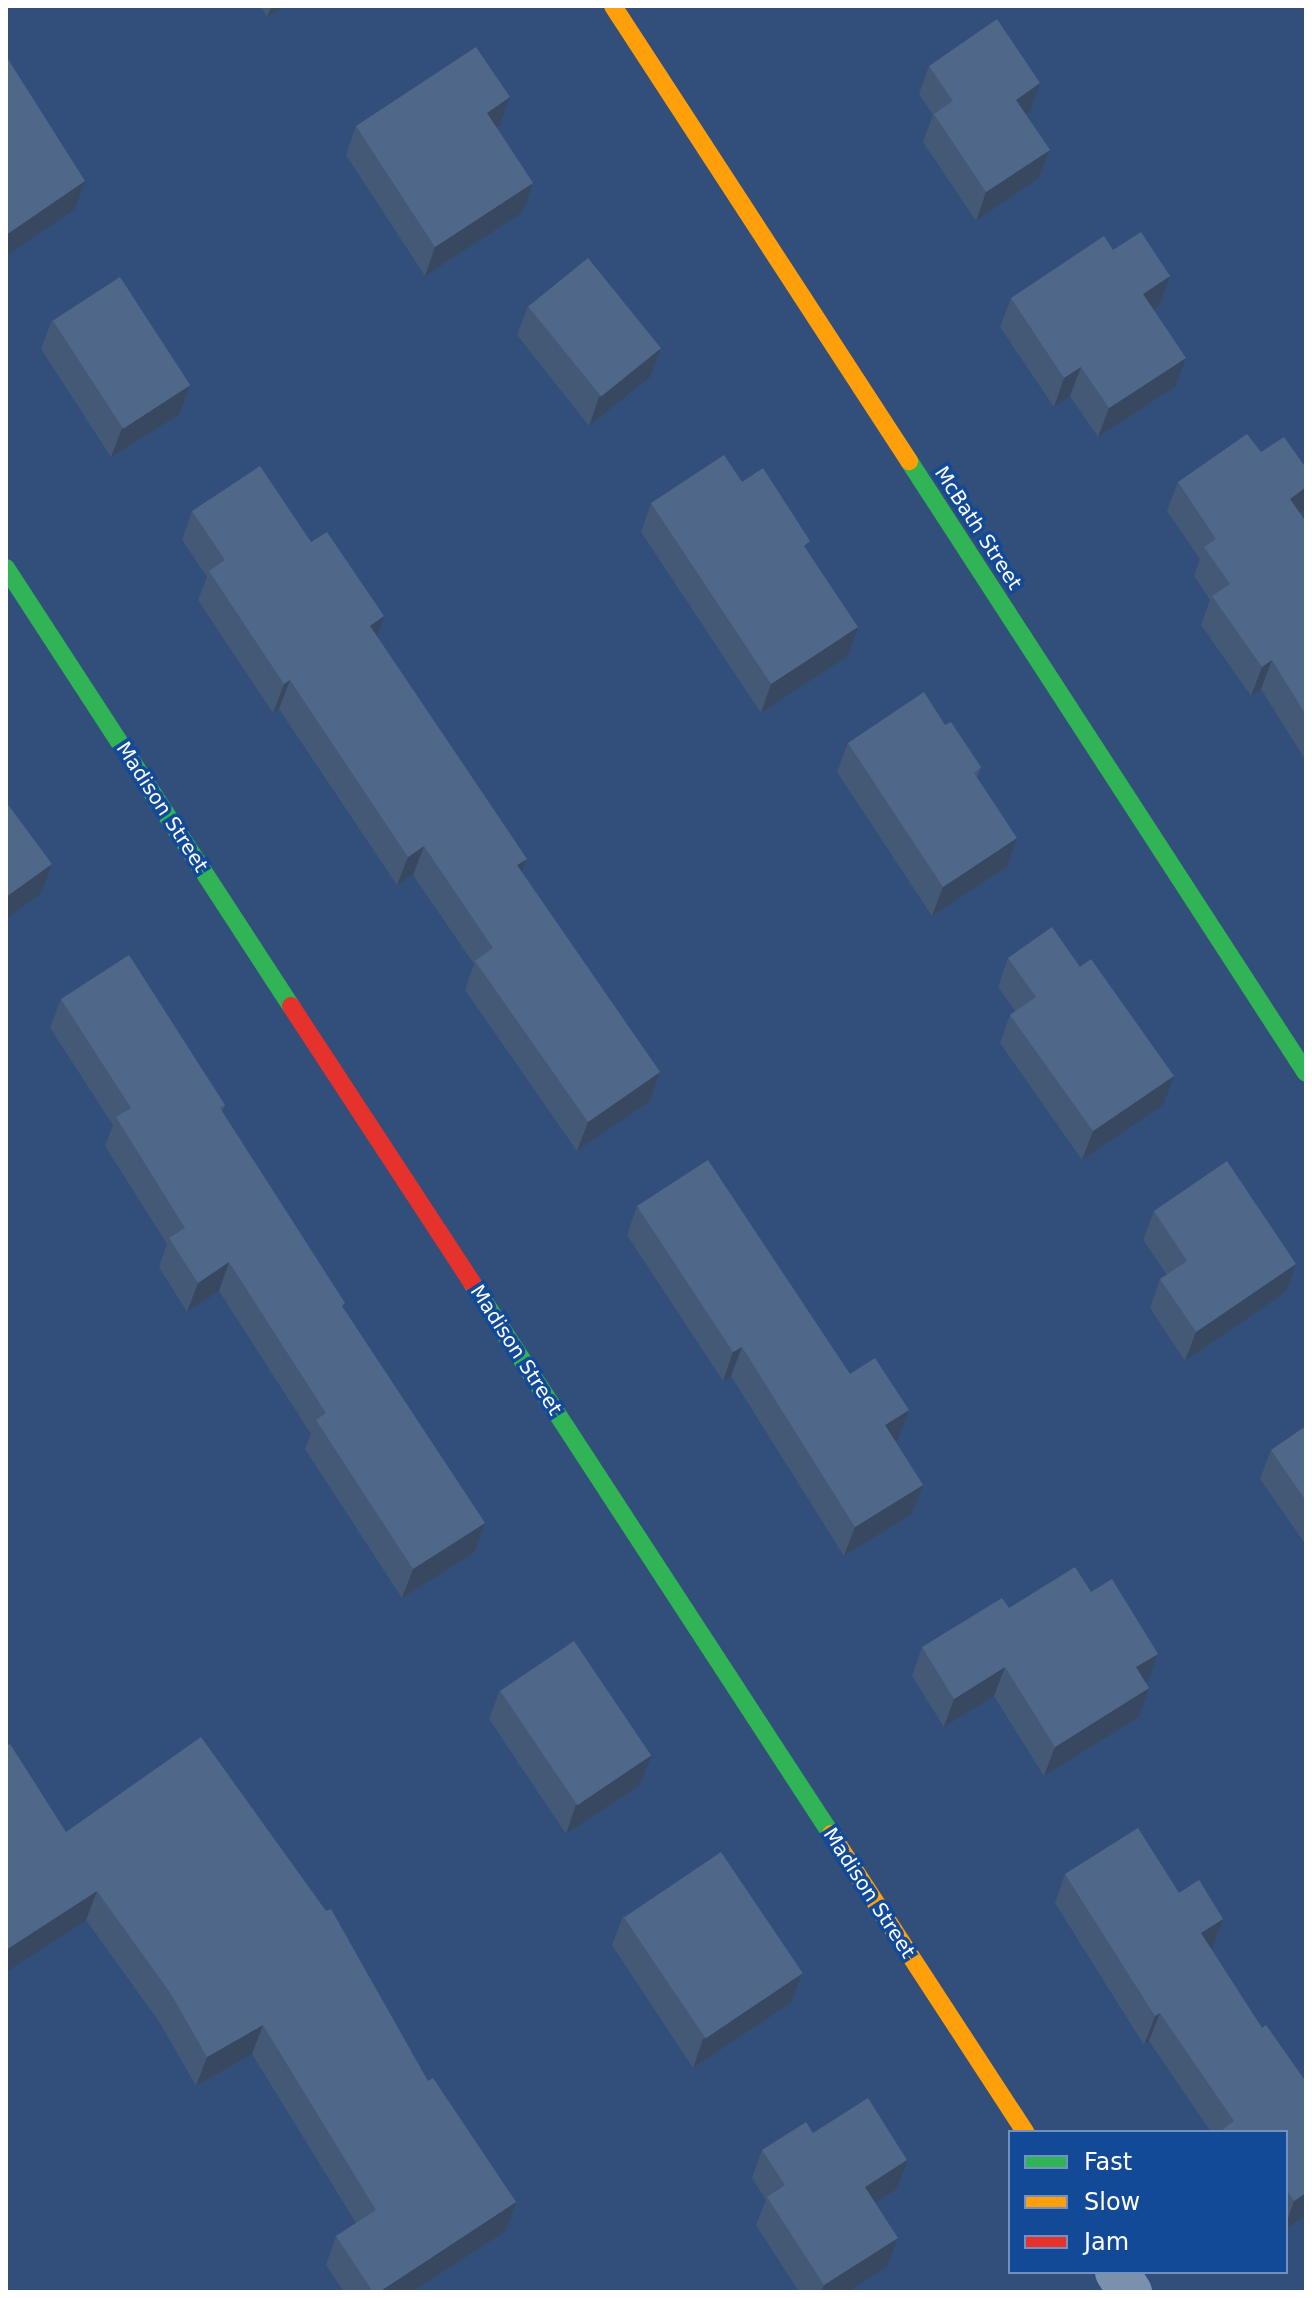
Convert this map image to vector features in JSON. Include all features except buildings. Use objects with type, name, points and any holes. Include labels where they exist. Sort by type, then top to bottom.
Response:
[{"type":"street","name":"McBath Street","points":[[613,6],[1306,1073]]},
{"type":"street","name":"Madison Street","points":[[6,568],[1024,2130]]},
{"type":"street","points":[[1118,2274],[1130,2292]]},
{"type":"traffic: fast","points":[[909,461],[1306,1073]]},
{"type":"traffic: fast","points":[[6,568],[291,1006]]},
{"type":"traffic: fast","points":[[472,1283],[831,1834]]},
{"type":"traffic: slow","points":[[613,6],[909,461]]},
{"type":"traffic: slow","points":[[831,1834],[1024,2130]]},
{"type":"traffic: jam","points":[[291,1006],[472,1283]]}]
